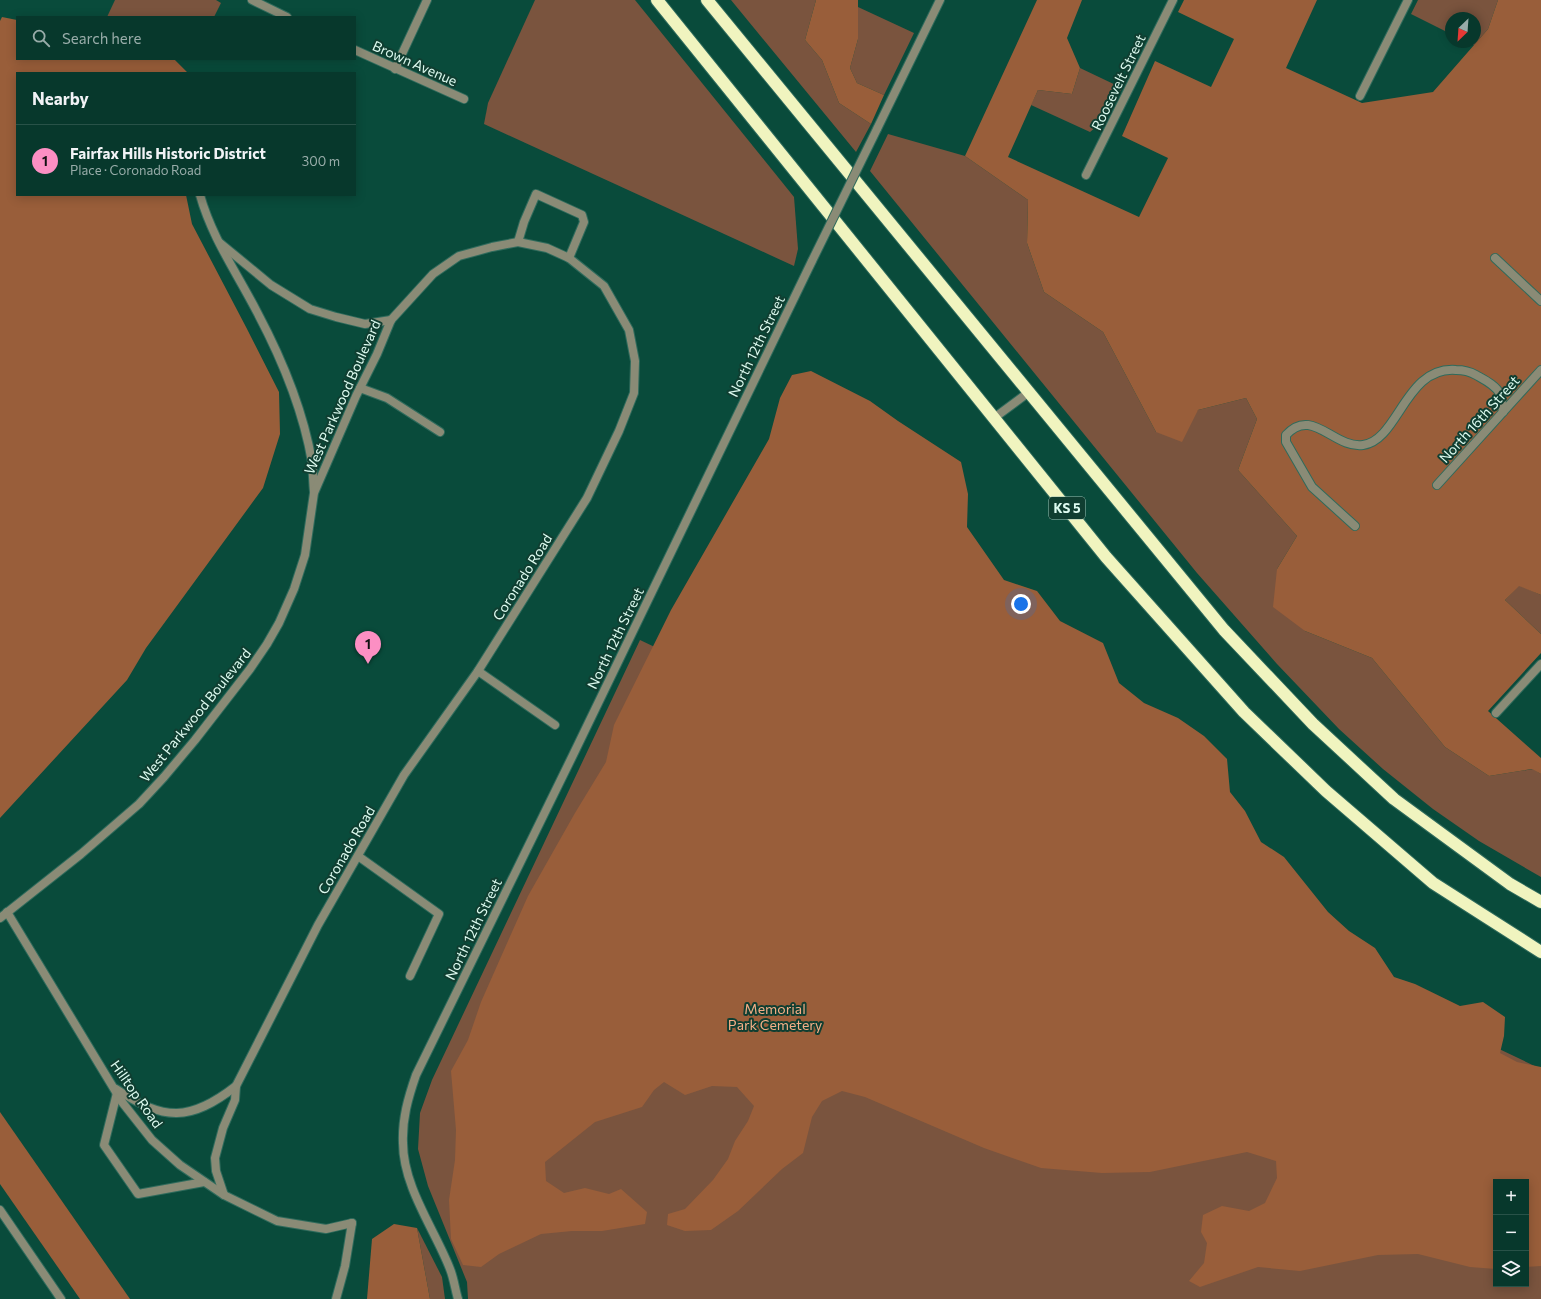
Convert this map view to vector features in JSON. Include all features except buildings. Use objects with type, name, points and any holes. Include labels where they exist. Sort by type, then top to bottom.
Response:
[{"type":"highway","name":"KS 5","points":[[657,0],[1106,557],[1250,717],[1326,791],[1434,883],[1541,952]]},
{"type":"highway","points":[[707,0],[1224,630],[1313,724],[1394,799],[1510,884],[1541,902]]},
{"type":"street","points":[[252,0],[285,16]]},
{"type":"street","points":[[395,69],[427,0]]},
{"type":"street","name":"North 12th Street","points":[[458,1299],[450,1270],[418,1202],[407,1167],[402,1144],[405,1107],[416,1074],[573,755],[940,0]]},
{"type":"street","name":"Roosevelt Street","points":[[1086,175],[1173,0]]},
{"type":"street","points":[[1360,96],[1408,0]]},
{"type":"street","name":"Brown Avenue","points":[[356,50],[464,99]]},
{"type":"street","points":[[518,242],[524,222],[536,194],[582,215],[584,222],[569,258]]},
{"type":"street","name":"West Parkwood Boulevard","points":[[200,196],[216,240],[256,311],[282,363],[300,413],[310,456],[314,493]]},
{"type":"street","name":"West Parkwood Boulevard","points":[[216,240],[271,285],[310,309],[365,324],[391,320]]},
{"type":"street","name":"Coronado Road","points":[[224,1195],[216,1171],[215,1158],[223,1128],[235,1100],[236,1086],[318,925],[404,775],[478,671],[587,498],[619,431],[634,392],[635,361],[629,330],[604,286],[569,258],[547,248],[518,242],[492,246],[459,256],[433,274],[391,320]]},
{"type":"street","points":[[1495,258],[1541,300]]},
{"type":"street","name":"West Parkwood Boulevard","points":[[0,918],[81,854],[139,804],[195,740],[250,669],[267,644],[294,589],[304,555],[314,493],[391,320]]},
{"type":"street","points":[[1355,526],[1312,487],[1286,442],[1286,435],[1292,428],[1302,424],[1316,428],[1351,445],[1363,445],[1372,442],[1387,428],[1422,381],[1438,371],[1449,369],[1465,370],[1475,374],[1496,388],[1500,393],[1503,412]]},
{"type":"street","name":"North 16th Street","points":[[1437,485],[1541,370]]},
{"type":"street","points":[[360,388],[386,398],[440,432]]},
{"type":"street","points":[[994,418],[1029,392]]},
{"type":"street","points":[[1496,713],[1541,664]]},
{"type":"street","points":[[478,671],[555,725]]},
{"type":"street","points":[[358,856],[439,914],[410,976]]},
{"type":"street","name":"Hilltop Road","points":[[7,912],[116,1090],[137,1122],[152,1140],[180,1165],[224,1195],[277,1221],[326,1229],[352,1223],[345,1266],[336,1299]]},
{"type":"street","name":"Coronado Road","points":[[116,1090],[145,1106],[157,1111],[169,1113],[193,1111],[210,1104],[236,1086]]},
{"type":"street","points":[[116,1090],[104,1144],[138,1194],[204,1182]]},
{"type":"street","points":[[0,1210],[61,1299]]},
{"type":"green space","points":[[115,0],[216,0],[221,3],[214,16],[107,16]]},
{"type":"green space","points":[[535,0],[635,0],[794,197],[798,249],[794,266],[484,124],[488,103]]},
{"type":"green space","points":[[731,0],[816,0],[805,40],[822,60],[839,103],[871,124],[856,152]]},
{"type":"green space","points":[[816,0],[858,0],[858,39],[850,68],[857,83],[884,95],[871,124],[839,103],[822,60],[805,40]]},
{"type":"green space","points":[[1037,0],[1082,0],[1067,38],[1080,68],[1072,94],[1038,90],[1008,157],[1139,217],[1168,158],[1122,136],[1155,61],[1211,87],[1234,39],[1178,12],[1184,0],[1317,0],[1286,68],[1362,103],[1433,92],[1471,48],[1481,48],[1481,37],[1488,29],[1498,0],[1541,0],[1541,595],[1519,586],[1505,600],[1541,634],[1541,653],[1488,711],[1541,758],[1541,774],[1532,769],[1489,776],[1445,747],[1372,658],[1305,631],[1273,607],[1277,569],[1297,536],[1238,470],[1257,419],[1246,398],[1198,410],[1182,442],[1156,432],[1103,332],[1044,292],[1027,243],[1028,200],[965,156]]},
{"type":"green space","points":[[1418,0],[1498,0],[1488,29],[1481,37],[1481,12],[1445,12],[1445,31],[1411,14]]},
{"type":"green space","points":[[858,7],[914,33],[884,95],[857,83],[850,68],[858,39]]},
{"type":"green space","points":[[2,17],[16,20],[16,60],[175,60],[187,72],[16,72],[16,196],[186,196],[192,224],[279,392],[280,434],[263,488],[146,648],[127,680],[0,818],[0,21]]},
{"type":"green space","points":[[1080,68],[1122,88],[1102,122],[1090,132],[1031,105],[1038,90],[1072,94]]},
{"type":"green space","points":[[888,134],[965,156],[1028,200],[1027,243],[1044,292],[1103,332],[1156,432],[1198,410],[1246,398],[1257,419],[1238,470],[1297,536],[1277,569],[1305,631],[1372,658],[1445,747],[1489,776],[1533,769],[1541,774],[1541,877],[1479,841],[1433,809],[1383,769],[1339,729],[1277,664],[1197,573],[870,171]]},
{"type":"green space","name":"Memorial Park Cemetery","points":[[811,371],[870,401],[961,462],[968,494],[967,527],[1004,580],[1037,591],[1060,621],[1103,643],[1119,683],[1144,703],[1178,718],[1204,736],[1227,759],[1230,792],[1245,811],[1261,842],[1284,857],[1328,912],[1349,931],[1375,948],[1394,977],[1415,984],[1460,1006],[1483,1002],[1505,1017],[1504,1036],[1500,1053],[1517,1062],[1541,1067],[1541,1266],[1529,1267],[1529,1179],[1493,1179],[1493,1269],[1470,1267],[1418,1254],[1378,1255],[1300,1271],[1258,1267],[1200,1287],[1189,1281],[1204,1263],[1207,1243],[1201,1232],[1203,1215],[1222,1206],[1249,1211],[1265,1203],[1277,1178],[1276,1161],[1247,1152],[1150,1172],[1102,1173],[1041,1168],[984,1148],[865,1097],[842,1091],[822,1101],[812,1117],[803,1153],[782,1169],[738,1211],[711,1230],[685,1231],[667,1225],[668,1214],[685,1209],[713,1180],[728,1159],[735,1141],[748,1121],[754,1106],[737,1087],[712,1086],[685,1095],[664,1082],[654,1090],[642,1107],[595,1122],[545,1162],[546,1181],[564,1193],[585,1188],[609,1194],[621,1189],[647,1212],[645,1224],[602,1231],[572,1231],[541,1234],[499,1254],[481,1267],[463,1265],[451,1239],[449,1200],[455,1160],[456,1130],[451,1071],[468,1040],[481,1002],[528,896],[606,762],[614,725],[671,610],[769,439],[780,398],[792,375]]},
{"type":"green space","points":[[1519,585],[1541,595],[1541,634],[1505,600]]},
{"type":"green space","name":"Memorial Park Cemetery","points":[[640,640],[1541,1069],[1541,1299],[468,1299],[467,1282],[428,1186],[418,1149],[420,1113],[432,1080]]},
{"type":"green space","points":[[0,1112],[130,1299],[80,1299],[0,1184]]},
{"type":"green space","points":[[394,1224],[417,1228],[430,1299],[367,1299],[372,1239]]},
{"type":"green space","points":[[417,1228],[442,1277],[445,1299],[430,1299]]},
{"type":"place","name":"Fairfax Hills Historic District","points":[[368,664]]}]
